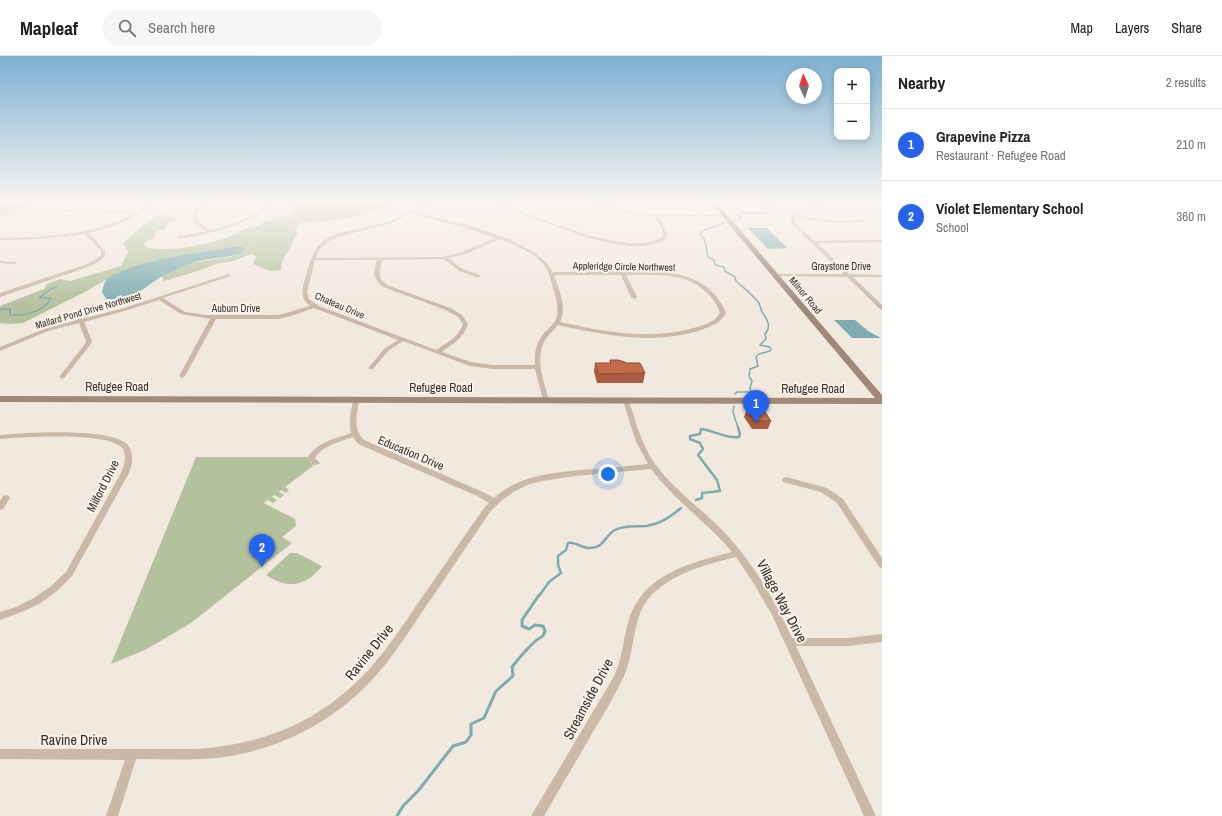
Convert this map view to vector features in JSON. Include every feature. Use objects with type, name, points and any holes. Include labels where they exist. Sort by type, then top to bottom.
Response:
[{"type":"main road","name":"Milnor Road","points":[[744,237],[882,401]]},
{"type":"main road","name":"Refugee Road","points":[[0,399],[882,401]]},
{"type":"street","points":[[0,239],[46,237]]},
{"type":"street","points":[[0,295],[98,260],[103,255],[103,251],[91,237]]},
{"type":"street","name":"Chateau Drive","points":[[335,237],[329,239],[320,245],[304,292],[307,301],[315,306],[437,352],[478,365],[493,367],[538,367]]},
{"type":"street","points":[[598,237],[628,245],[651,243],[663,237]]},
{"type":"street","points":[[808,237],[881,306]]},
{"type":"street","points":[[314,259],[445,258],[464,253],[498,238],[533,253],[546,264],[551,273],[560,310],[560,316],[557,323],[539,344],[537,354],[538,367],[546,400]]},
{"type":"street","points":[[812,242],[882,242]]},
{"type":"street","points":[[445,258],[461,270],[478,276]]},
{"type":"street","points":[[380,259],[376,277],[380,284],[395,291],[454,311],[464,320],[466,327],[462,333],[437,352]]},
{"type":"street","points":[[0,262],[15,264]]},
{"type":"street","name":"Appleridge Circle Northwest","points":[[551,273],[666,274],[691,279],[703,286],[722,309],[722,316],[712,323],[694,330],[650,337],[614,334],[557,323]]},
{"type":"street","points":[[623,274],[634,297]]},
{"type":"street","name":"Mallard Pond Drive Northwest","points":[[0,349],[35,333],[126,309],[229,275]]},
{"type":"street","name":"Graystone Drive","points":[[776,275],[882,276]]},
{"type":"street","name":"Auburn Drive","points":[[159,298],[183,313],[214,317],[279,317],[315,306]]},
{"type":"street","points":[[182,376],[214,317]]},
{"type":"street","points":[[62,377],[88,344],[80,320]]},
{"type":"street","points":[[371,368],[386,350],[403,339]]},
{"type":"street","points":[[316,463],[311,458],[315,452],[330,443],[354,434],[352,424],[356,400]]},
{"type":"street","name":"Village Way Drive","points":[[626,401],[642,447],[653,466],[675,491],[719,532],[738,553],[762,587],[870,816]]},
{"type":"street","name":"Education Drive","points":[[354,434],[356,438],[367,446],[480,494],[494,502]]},
{"type":"street","name":"Milford Drive","points":[[0,437],[24,435],[101,436],[121,443],[125,447],[129,456],[129,462],[125,473],[69,574],[57,587],[37,601],[0,616]]},
{"type":"street","name":"Ravine Drive","points":[[0,754],[201,754],[244,749],[284,736],[310,724],[333,709],[354,693],[378,668],[494,502],[515,488],[551,475],[653,466]]},
{"type":"street","points":[[786,480],[824,490],[840,500],[882,565]]},
{"type":"street","points":[[0,508],[6,498]]},
{"type":"street","name":"Streamside Drive","points":[[537,816],[617,679],[624,664],[632,626],[642,602],[655,588],[672,576],[697,565],[738,553]]},
{"type":"street","points":[[789,642],[848,642],[882,638]]},
{"type":"street","points":[[112,816],[132,754]]},
{"type":"green space","points":[[129,237],[154,237],[144,243],[146,247],[156,249],[177,249],[226,237],[295,237],[282,261],[281,270],[270,271],[253,264],[256,256],[251,254],[233,261],[216,264],[164,281],[162,276],[191,263],[231,257],[244,247],[232,247],[165,259],[119,272],[83,293],[23,323],[0,323],[0,306],[44,289],[47,284],[60,279],[70,281],[121,266],[128,252],[124,245],[125,241]]},
{"type":"green space","points":[[196,457],[307,457],[313,466],[285,487],[289,490],[286,493],[281,490],[279,492],[284,495],[280,498],[274,495],[272,497],[277,500],[273,503],[268,500],[264,503],[295,519],[296,526],[282,537],[292,543],[191,623],[147,649],[111,664]]},
{"type":"green space","points":[[290,553],[297,553],[322,566],[310,578],[296,584],[282,583],[266,575]]},
{"type":"water","points":[[757,237],[776,237],[787,248],[768,249]]},
{"type":"water","points":[[232,247],[244,247],[243,252],[236,255],[202,260],[189,264],[161,277],[129,297],[122,299],[106,299],[102,292],[106,280],[130,268],[185,255]]},
{"type":"water","points":[[834,320],[855,320],[868,331],[881,338],[852,338]]},
{"type":"building","points":[[610,360],[618,360],[626,363],[640,363],[645,373],[599,374],[595,363],[611,363]]},
{"type":"building","points":[[747,409],[763,409],[771,421],[754,421]]},
{"type":"waterway","points":[[703,237],[705,240],[708,257],[714,260],[715,265],[724,267],[725,271],[735,277],[736,281],[751,294],[759,303],[767,320],[768,329],[765,334],[766,339],[760,345],[770,347],[771,349],[770,351],[759,354],[756,357],[758,366],[750,369],[749,376],[752,381],[750,388],[751,392],[737,392],[735,394]]},
{"type":"waterway","points":[[0,309],[10,309],[10,315],[22,315],[34,312],[44,307],[51,298],[39,298],[50,289],[57,287]]},
{"type":"waterway","points":[[734,406],[733,412],[738,428]]},
{"type":"waterway","points":[[696,500],[702,498],[702,493],[720,491],[717,480],[698,455],[703,449],[700,443],[690,439],[690,436],[700,434],[701,429],[724,436],[739,437],[740,434],[738,427]]},
{"type":"waterway","points":[[539,596],[549,582],[561,573],[558,565],[558,556],[566,550],[568,543],[574,543],[588,548],[596,547],[615,530],[622,527],[656,524],[681,508]]},
{"type":"waterway","points":[[397,816],[403,806],[418,791],[453,746],[466,742],[471,735],[471,724],[484,718],[496,691],[513,676],[512,667],[531,645],[543,636],[545,631],[543,626],[535,625],[529,629],[522,626],[522,620],[539,595]]},
{"type":"place","name":"Grapevine Pizza","points":[[756,423]]},
{"type":"place","name":"Violet Elementary School","points":[[262,567]]}]
